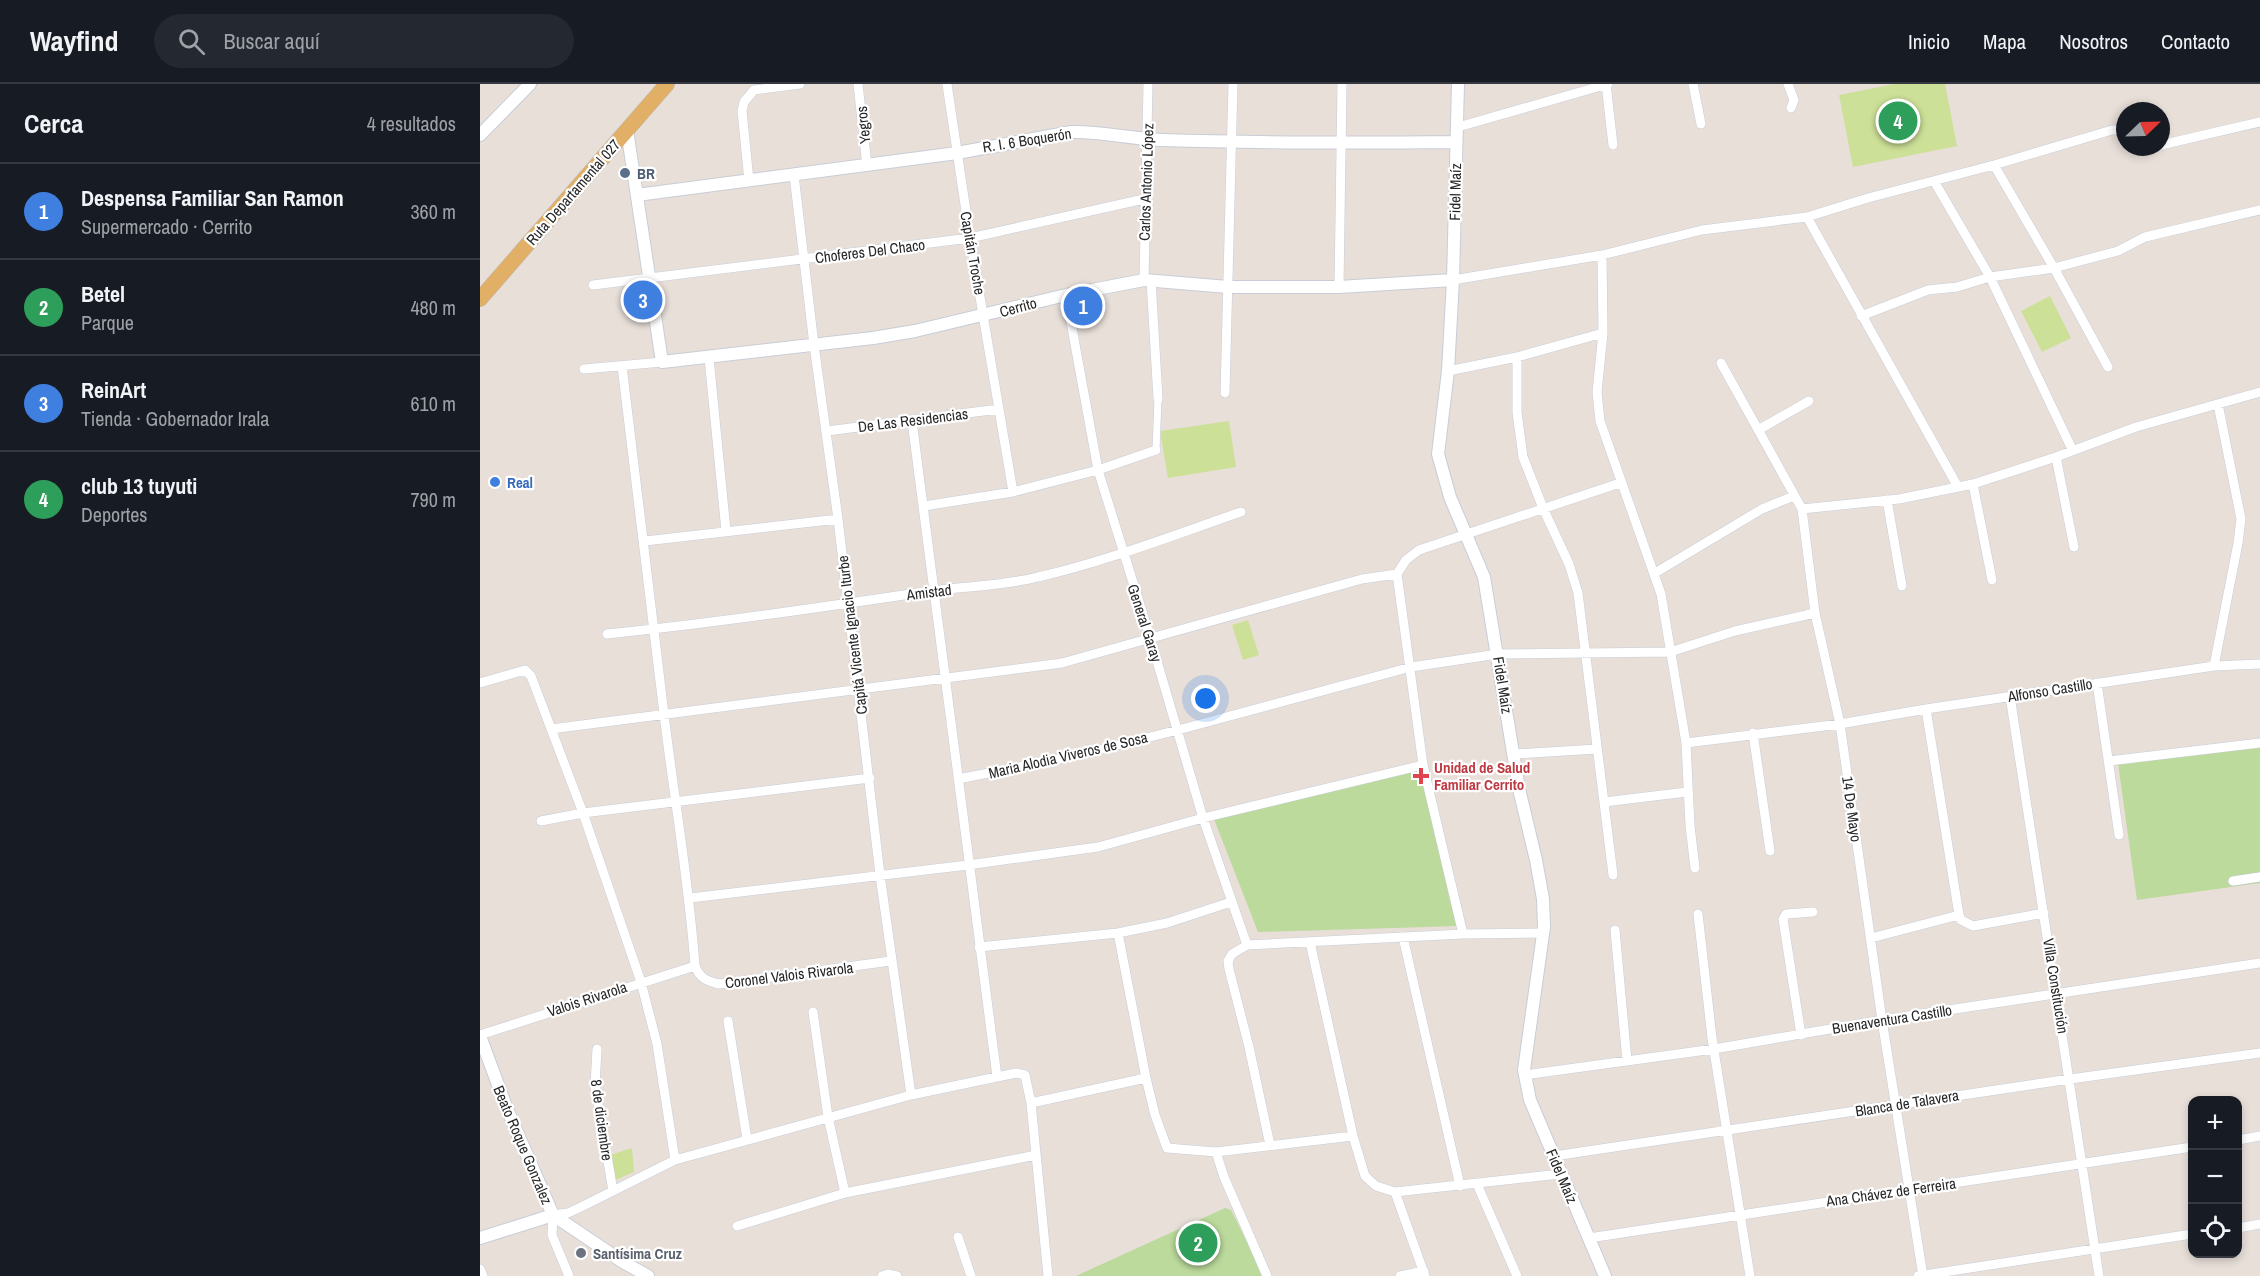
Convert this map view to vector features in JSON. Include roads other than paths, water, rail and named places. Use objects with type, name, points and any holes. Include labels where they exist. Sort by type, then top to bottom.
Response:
[{"type":"main road","name":"Ruta Departamental 027","points":[[480,299],[667,84]]},
{"type":"street","points":[[480,135],[530,84]]},
{"type":"street","points":[[749,181],[742,111],[744,102],[754,90],[800,84]]},
{"type":"street","name":"Yegros","points":[[858,84],[867,166]]},
{"type":"street","name":"Capitán Troche","points":[[947,84],[970,238],[1013,492]]},
{"type":"street","name":"Carlos Antonio López","points":[[1148,84],[1144,199],[1147,280],[1158,399]]},
{"type":"street","points":[[1224,393],[1233,84]]},
{"type":"street","points":[[1338,287],[1342,84]]},
{"type":"street","name":"Fidel Maíz","points":[[1458,84],[1453,280],[1448,371],[1438,454],[1450,497],[1484,577],[1519,789],[1543,899],[1544,933],[1524,1075],[1530,1100],[1605,1276]]},
{"type":"street","points":[[1458,127],[1607,84],[1613,145]]},
{"type":"street","points":[[1694,84],[1701,124]]},
{"type":"street","points":[[1788,84],[1794,100],[1791,108]]},
{"type":"street","points":[[2170,143],[2260,122]]},
{"type":"street","points":[[627,130],[662,362]]},
{"type":"street","points":[[1453,280],[1602,255],[1702,230],[1807,217],[2116,130]]},
{"type":"street","name":"R. I. 6 Boquerón","points":[[637,195],[957,153],[1071,132],[1147,139],[1231,142],[1456,142]]},
{"type":"street","points":[[1994,165],[2108,367]]},
{"type":"street","name":"Capitá Vicente Ignacio Iturbe","points":[[794,175],[813,345],[827,431],[870,778],[880,875],[911,1095]]},
{"type":"street","points":[[1934,181],[1990,277],[2072,450]]},
{"type":"street","name":"Choferes Del Chaco","points":[[593,285],[970,238],[1144,199]]},
{"type":"street","points":[[1861,316],[1929,290],[1957,287],[1990,277],[2054,268],[2118,250],[2145,237],[2260,210]]},
{"type":"street","points":[[1807,217],[1958,487]]},
{"type":"street","points":[[1602,255],[1603,333],[1597,392],[1600,421],[1661,594],[1686,743],[1687,792],[1695,868]]},
{"type":"street","name":"Cerrito","points":[[584,369],[709,358],[915,331],[1066,295],[1147,280],[1228,287],[1338,287],[1453,280]]},
{"type":"street","name":"General Garay","points":[[1066,295],[1098,470],[1203,818],[1247,945]]},
{"type":"street","points":[[1448,371],[1517,357],[1603,333]]},
{"type":"street","points":[[1517,357],[1517,412],[1522,446],[1543,508],[1575,580],[1613,875]]},
{"type":"street","points":[[709,358],[726,531]]},
{"type":"street","name":"14 De Mayo","points":[[1721,363],[1802,509],[1815,614],[1840,724],[1882,1020],[1923,1276]]},
{"type":"street","points":[[622,366],[656,629],[675,801],[690,898],[695,966]]},
{"type":"street","points":[[1802,509],[1887,500],[1973,484],[2056,457],[2136,427],[2260,392]]},
{"type":"street","points":[[924,506],[1013,492],[1098,470],[1156,450],[1158,399]]},
{"type":"street","points":[[1758,430],[1809,401]]},
{"type":"street","points":[[2214,666],[2241,519],[2217,404]]},
{"type":"street","name":"De Las Residencias","points":[[827,431],[999,409]]},
{"type":"street","points":[[912,421],[997,1077]]},
{"type":"street","points":[[2056,457],[2074,547]]},
{"type":"street","points":[[1462,934],[1424,765],[1397,574],[1406,560],[1419,550],[1620,483]]},
{"type":"street","points":[[1973,484],[1992,580]]},
{"type":"street","points":[[1655,573],[1762,509],[1794,496]]},
{"type":"street","points":[[1887,500],[1902,586]]},
{"type":"street","name":"Amistad","points":[[607,633],[656,629],[934,591],[1010,584],[1123,552],[1241,512]]},
{"type":"street","points":[[645,541],[838,519]]},
{"type":"street","points":[[551,729],[1062,663],[1362,579],[1397,574]]},
{"type":"street","name":"Maria Alodia Viveros de Sosa","points":[[958,778],[1070,757],[1411,667],[1498,654],[1670,652],[1735,631],[1815,614]]},
{"type":"street","name":"Alfonso Castillo","points":[[1686,743],[1840,724],[2214,666],[2260,664]]},
{"type":"street","points":[[480,683],[525,670],[531,676],[583,813],[641,982],[657,1044],[675,1160]]},
{"type":"street","points":[[2097,683],[2119,836]]},
{"type":"street","name":"Villa Constitución","points":[[2010,696],[2099,1276]]},
{"type":"street","points":[[1926,709],[1961,920],[1973,926],[2044,913]]},
{"type":"street","points":[[1753,733],[1770,851]]},
{"type":"street","points":[[2109,760],[2260,743]]},
{"type":"street","points":[[1514,754],[1597,749]]},
{"type":"street","points":[[690,898],[1098,847],[1203,818],[1424,765]]},
{"type":"street","points":[[541,821],[583,813],[870,778]]},
{"type":"street","points":[[1604,802],[1687,792]]},
{"type":"street","points":[[2233,881],[2260,877]]},
{"type":"street","points":[[979,947],[1118,933],[1167,923],[1231,902]]},
{"type":"street","points":[[1801,1035],[1784,919],[1786,914],[1813,912]]},
{"type":"street","points":[[1698,914],[1714,1049],[1750,1276]]},
{"type":"street","points":[[1871,938],[1959,915]]},
{"type":"street","points":[[1615,930],[1627,1061]]},
{"type":"street","points":[[1118,933],[1146,1078],[1155,1115],[1167,1148],[1215,1152],[1353,1136]]},
{"type":"street","points":[[1270,1145],[1229,969],[1228,961],[1232,954],[1247,945],[1462,934],[1544,933]]},
{"type":"street","points":[[1403,937],[1460,1186]]},
{"type":"street","points":[[1310,942],[1353,1136],[1365,1176],[1369,1182],[1395,1192],[1560,1174]]},
{"type":"street","name":"Coronel Valois Rivarola","points":[[695,966],[699,976],[708,982],[719,984],[891,961]]},
{"type":"street","name":"Buenaventura Castillo","points":[[1524,1075],[1714,1049],[1882,1020],[2260,963]]},
{"type":"street","name":"Valois Rivarola","points":[[480,1036],[695,966]]},
{"type":"street","points":[[813,1012],[828,1117],[845,1193]]},
{"type":"street","points":[[728,1021],[747,1139]]},
{"type":"street","name":"Beato Roque Gonzalez","points":[[480,1036],[507,1109],[553,1215],[648,1276]]},
{"type":"street","name":"8 de diciembre","points":[[597,1049],[595,1086],[613,1191]]},
{"type":"street","name":"Blanca de Talavera","points":[[1554,1156],[2070,1078],[2260,1053]]},
{"type":"street","points":[[480,1238],[553,1215],[568,1213],[675,1160],[911,1095],[1016,1073],[1024,1075],[1031,1103],[1048,1276]]},
{"type":"street","points":[[1031,1103],[1146,1078]]},
{"type":"street","points":[[2242,1139],[2260,1136]]},
{"type":"street","name":"Ana Chávez de Ferreira","points":[[1589,1238],[2188,1148]]},
{"type":"street","points":[[1215,1152],[1267,1276]]},
{"type":"street","points":[[737,1226],[845,1193],[1036,1155]]},
{"type":"street","points":[[1478,1184],[1517,1276]]},
{"type":"street","points":[[1395,1192],[1424,1274],[1400,1276]]},
{"type":"street","points":[[553,1215],[552,1235],[569,1276]]},
{"type":"street","points":[[2242,1227],[2260,1224]]},
{"type":"street","points":[[1918,1276],[2188,1235]]},
{"type":"street","points":[[958,1237],[971,1276]]},
{"type":"street","points":[[480,1269],[483,1276]]},
{"type":"street","points":[[882,1276],[888,1274],[897,1276]]},
{"type":"place","name":"club 13 tuyuti","points":[[1898,121]]},
{"type":"place","name":"BR","points":[[625,173]]},
{"type":"place","name":"ReinArt","points":[[643,300]]},
{"type":"place","name":"Despensa Familiar San Ramon","points":[[1083,306]]},
{"type":"place","name":"Real","points":[[495,482]]},
{"type":"place","name":"Unidad de Salud Familiar Cerrito","points":[[1421,776]]},
{"type":"place","name":"Betel","points":[[1198,1243]]},
{"type":"place","name":"Santísima Cruz","points":[[581,1253]]}]
